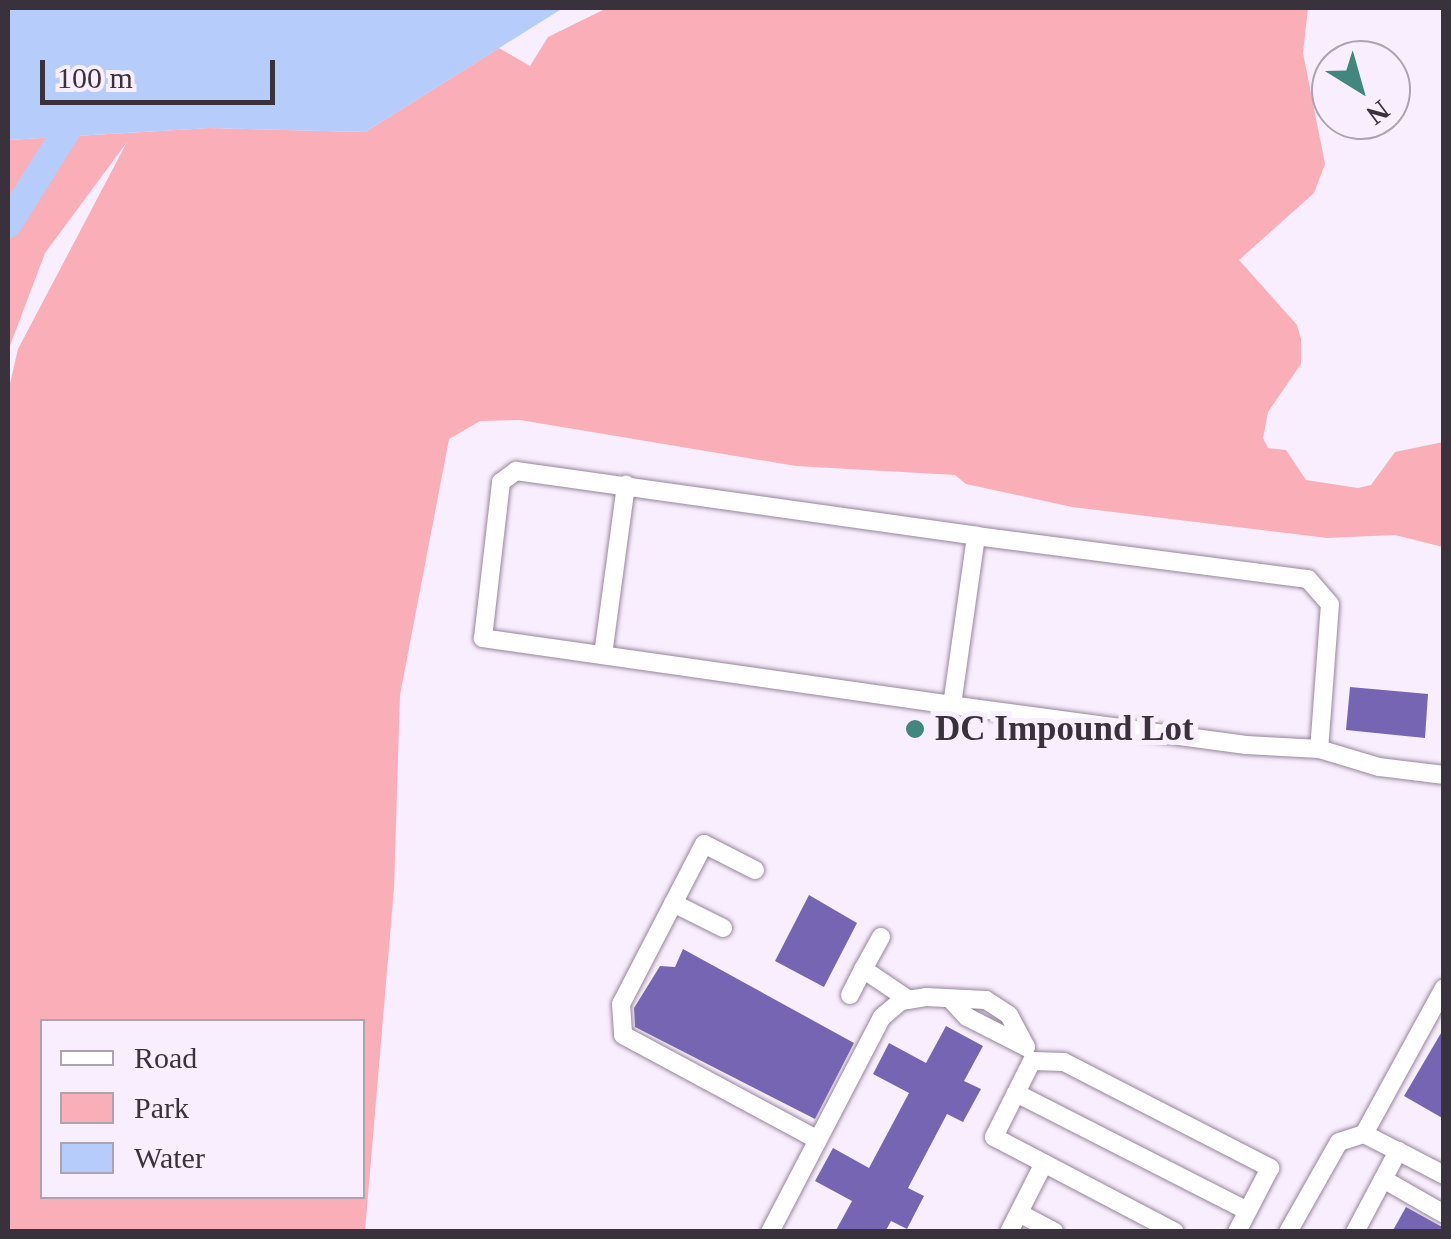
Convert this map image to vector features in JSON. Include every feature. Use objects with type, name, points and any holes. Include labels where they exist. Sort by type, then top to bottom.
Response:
[{"type":"street","points":[[1319,749],[1330,604],[1308,579],[516,470],[502,482],[483,638],[1246,745],[1319,749],[1379,766],[1444,774]]},
{"type":"street","points":[[603,655],[626,486]]},
{"type":"street","points":[[952,705],[976,536]]},
{"type":"street","points":[[755,870],[704,844],[621,1004],[623,1035],[818,1140]]},
{"type":"street","points":[[673,903],[723,928]]},
{"type":"street","points":[[850,995],[880,937]]},
{"type":"street","points":[[864,968],[909,1000]]},
{"type":"street","points":[[1364,1134],[1444,988]]},
{"type":"street","points":[[770,1232],[882,1017],[909,1000],[950,999],[967,1017],[1029,1054],[1064,1062],[1270,1168],[1236,1232]]},
{"type":"street","points":[[1029,1054],[994,1137],[1175,1232]]},
{"type":"street","points":[[1016,1092],[1248,1210]]},
{"type":"street","points":[[1288,1232],[1338,1142],[1364,1134],[1444,1174]]},
{"type":"street","points":[[1355,1232],[1398,1151]]},
{"type":"street","points":[[1009,1232],[1044,1164]]},
{"type":"street","points":[[1383,1179],[1444,1214]]},
{"type":"street","points":[[1018,1213],[1054,1232]]},
{"type":"green space","points":[[607,8],[1308,8],[1303,53],[1311,93],[1311,140],[1320,140],[1325,164],[1314,193],[1239,260],[1297,325],[1301,339],[1301,364],[1268,412],[1263,438],[1268,448],[1286,450],[1306,480],[1358,488],[1371,485],[1395,452],[1443,442],[1443,547],[1395,535],[1327,538],[1072,507],[966,484],[955,475],[796,466],[520,420],[480,421],[449,439],[400,695],[394,888],[365,1231],[8,1231],[8,392],[18,349],[127,142],[45,253],[8,351],[8,140],[210,128],[365,132],[499,48],[530,66],[548,37]]},
{"type":"water","points":[[8,8],[563,8],[365,132],[210,128],[8,140]]},
{"type":"building","points":[[1350,687],[1428,694],[1425,738],[1346,730]]},
{"type":"building","points":[[809,895],[857,923],[824,987],[775,961]]},
{"type":"building","points":[[683,949],[854,1043],[815,1119],[635,1027],[634,1008],[660,966],[675,967]]},
{"type":"building","points":[[946,1026],[983,1046],[964,1081],[981,1089],[963,1122],[947,1114],[908,1188],[924,1196],[907,1229],[891,1221],[885,1232],[835,1232],[852,1201],[815,1181],[833,1148],[869,1168],[909,1093],[873,1074],[889,1043],[926,1063]]},
{"type":"building","points":[[1444,1028],[1444,1119],[1404,1096]]},
{"type":"building","points":[[1406,1207],[1444,1228],[1444,1232],[1392,1232]]},
{"type":"waterway","points":[[8,224],[81,107]]},
{"type":"place","name":"DC Impound Lot","points":[[915,729]]}]
